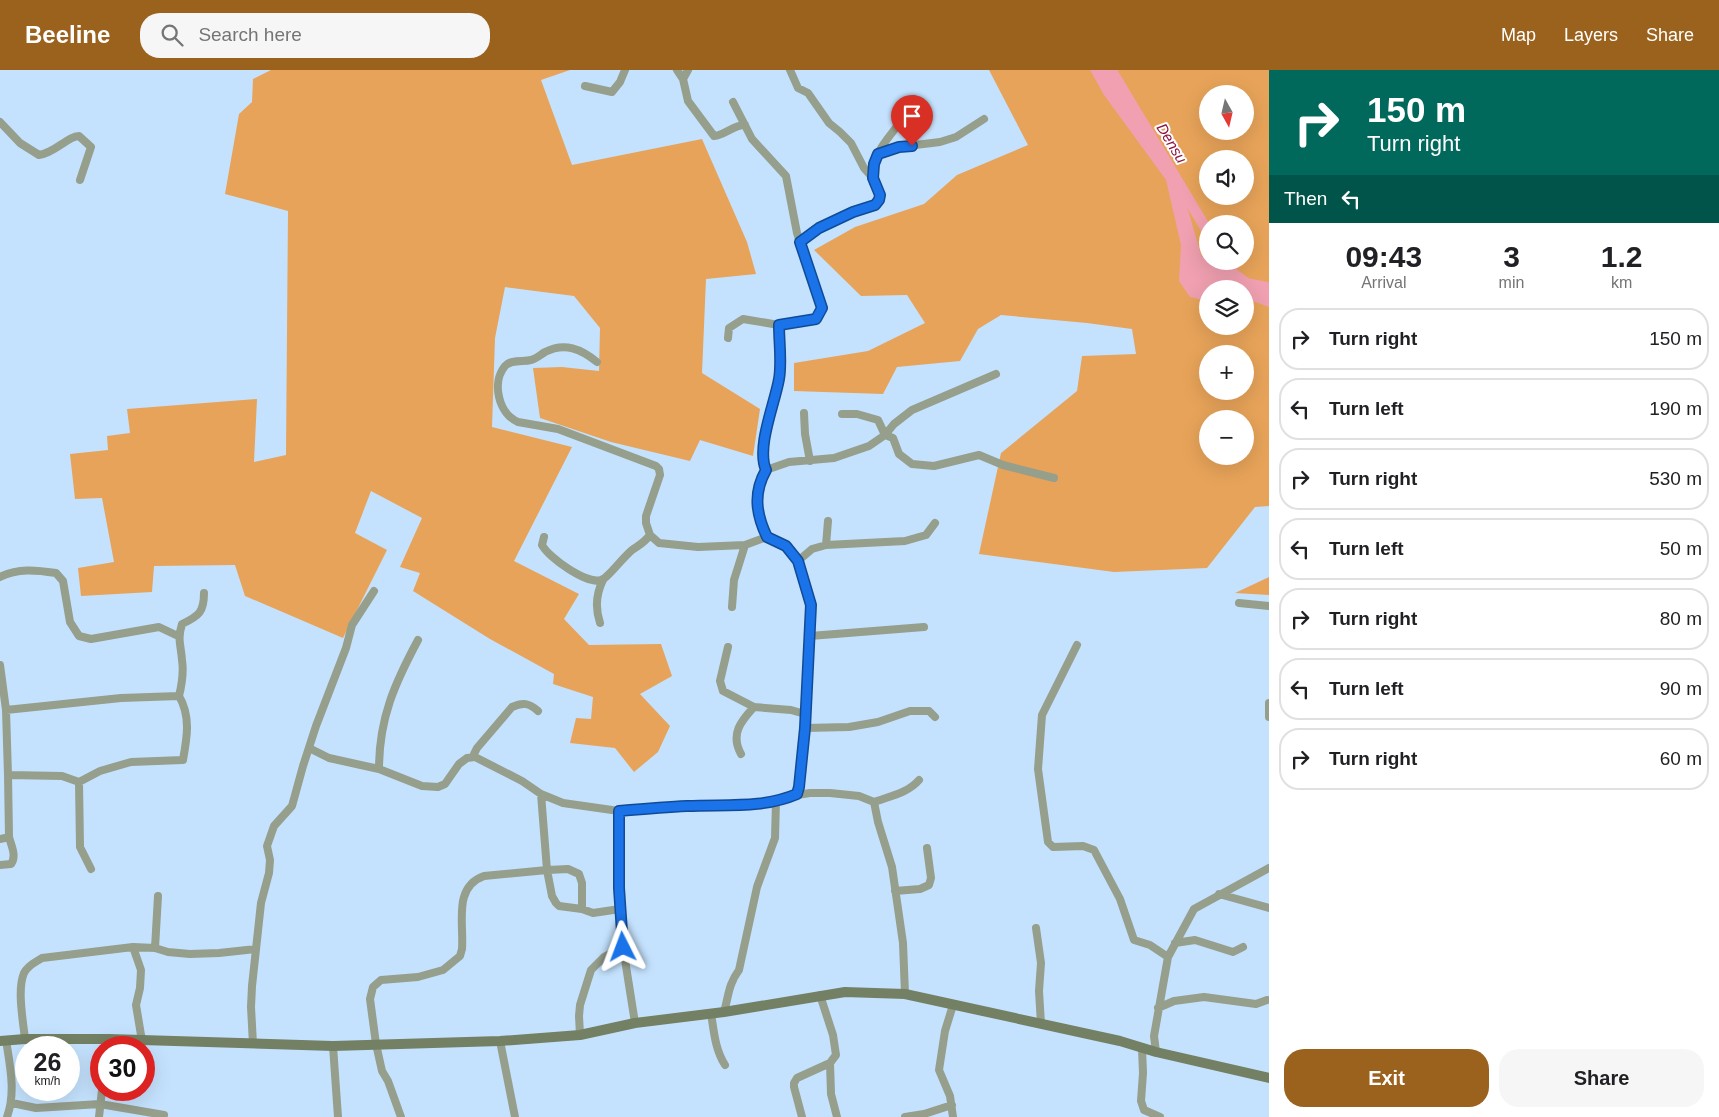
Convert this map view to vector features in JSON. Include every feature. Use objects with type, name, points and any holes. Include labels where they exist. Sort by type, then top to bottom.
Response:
[{"type":"street","points":[[584,86],[612,92],[620,82],[625,70]]},
{"type":"street","points":[[676,70],[683,79],[688,101],[714,136],[718,136],[738,125],[745,125]]},
{"type":"street","points":[[683,79],[688,70]]},
{"type":"street","points":[[790,70],[798,88],[808,93],[829,123],[851,143],[864,168],[873,178],[880,195],[875,205],[853,212],[819,228],[800,242]]},
{"type":"street","points":[[873,178],[874,164],[878,154],[914,99]]},
{"type":"street","points":[[728,338],[729,328],[743,319],[779,325],[816,319],[822,308],[797,233],[786,176],[752,140],[732,102]]},
{"type":"street","points":[[878,154],[899,147],[940,142],[956,137],[984,119]]},
{"type":"street","points":[[0,122],[20,143],[40,155],[79,136],[91,147],[80,180]]},
{"type":"street","points":[[743,319],[744,310]]},
{"type":"street","points":[[766,470],[763,463],[764,442],[780,372],[779,325]]},
{"type":"street","points":[[598,362],[579,349],[566,347],[554,349],[532,360],[511,362],[506,366],[499,385],[498,395],[501,404],[512,420],[558,428],[660,469],[660,475],[646,516],[646,524],[650,535],[659,543],[678,546],[745,545],[767,537]]},
{"type":"street","points":[[797,794],[805,728],[811,605],[798,561],[786,546],[767,537],[759,518],[759,482],[766,470],[790,462],[834,458],[869,446],[885,435],[894,424],[912,410],[996,374]]},
{"type":"street","points":[[804,413],[810,460]]},
{"type":"street","points":[[842,414],[857,414],[878,420],[885,435],[894,438],[900,454],[912,464],[934,466],[979,455],[1003,465],[1054,478]]},
{"type":"street","points":[[826,545],[828,521]]},
{"type":"street","points":[[798,561],[812,549],[826,545],[905,541],[926,535],[935,523]]},
{"type":"street","points":[[600,623],[597,614],[598,595],[603,580],[632,550],[644,543],[650,535]]},
{"type":"street","points":[[544,537],[542,545],[544,549],[559,562],[586,578],[596,581],[603,580]]},
{"type":"street","points":[[732,607],[734,580],[745,545]]},
{"type":"street","points":[[0,578],[10,572],[33,570],[56,573],[63,581],[70,622],[79,636],[91,639],[159,627],[178,636]]},
{"type":"street","points":[[254,1044],[251,1007],[261,903],[269,873],[270,860],[267,846],[274,826],[292,806],[309,748],[346,648],[352,625],[374,591]]},
{"type":"street","points":[[8,775],[62,776],[79,782],[100,771],[131,762],[183,760],[187,721],[183,703],[179,696],[183,679],[178,636],[182,624],[196,618],[204,606],[204,593]]},
{"type":"street","points":[[1239,603],[1269,606]]},
{"type":"street","points":[[810,636],[924,627]]},
{"type":"street","points":[[379,769],[380,745],[388,706],[396,683],[418,640]]},
{"type":"street","points":[[1077,646],[1042,715],[1038,769],[1048,842],[1053,847],[1083,846],[1094,850],[1120,899],[1134,940],[1150,945],[1168,957]]},
{"type":"street","points":[[728,647],[720,681],[723,691],[754,707],[792,710],[805,714]]},
{"type":"street","points":[[0,666],[6,710],[9,837],[14,853],[14,860],[11,864],[0,866]]},
{"type":"street","points":[[6,710],[121,698],[179,696]]},
{"type":"street","points":[[476,757],[474,754],[477,748],[512,707],[527,703],[538,711]]},
{"type":"street","points":[[1269,703],[1269,717]]},
{"type":"street","points":[[741,754],[737,747],[736,735],[740,722],[754,707]]},
{"type":"street","points":[[805,728],[849,726],[878,722],[910,710],[929,711],[935,717]]},
{"type":"street","points":[[309,748],[330,758],[379,769],[422,786],[445,784],[460,764],[467,758],[476,757],[522,781],[541,794],[563,803],[619,811],[688,806],[744,806],[776,801],[797,794],[830,792],[859,796],[874,802],[902,793],[914,786],[919,780]]},
{"type":"street","points":[[79,782],[80,847],[91,869]]},
{"type":"street","points":[[541,794],[547,870],[552,896],[556,903],[567,908],[582,909],[593,913],[620,909]]},
{"type":"street","points":[[724,1012],[728,989],[732,979],[739,970],[757,887],[775,838],[776,801]]},
{"type":"street","points":[[874,802],[892,867],[903,943],[905,994]]},
{"type":"street","points":[[619,811],[620,909],[623,947],[635,1023]]},
{"type":"street","points":[[0,839],[9,837]]},
{"type":"street","points":[[895,891],[920,889],[929,885],[931,878],[927,848]]},
{"type":"street","points":[[1156,1052],[1154,1036],[1168,957],[1194,909],[1269,868]]},
{"type":"street","points":[[401,1117],[388,1081],[382,1071],[376,1044],[370,999],[374,987],[381,980],[431,974],[443,970],[460,956],[463,940],[462,904],[464,894],[472,882],[484,876],[568,869],[579,874],[582,883],[582,909]]},
{"type":"street","points":[[1219,894],[1269,908]]},
{"type":"street","points":[[155,948],[158,896]]},
{"type":"street","points":[[1036,928],[1041,963],[1039,991],[1041,1024]]},
{"type":"street","points":[[1175,943],[1195,940],[1233,952],[1243,947]]},
{"type":"street","points":[[25,1036],[21,990],[24,973],[31,964],[42,958],[132,947],[155,948],[168,952],[190,954],[218,953],[256,948]]},
{"type":"street","points":[[132,947],[142,976],[136,1005],[141,1036]]},
{"type":"street","points":[[580,1035],[578,1016],[580,1005],[592,970],[604,958],[623,947]]},
{"type":"street","points":[[155,1041],[333,1046],[580,1035],[635,1023],[724,1012],[845,992],[905,994],[1120,1041],[1156,1052],[1269,1078]]},
{"type":"street","points":[[802,1117],[794,1083],[797,1078],[830,1062],[836,1055],[833,1035],[820,995]]},
{"type":"street","points":[[1158,1008],[1174,1001],[1204,997],[1256,1004],[1267,1000]]},
{"type":"street","points":[[953,1005],[945,1031],[939,1070],[950,1096],[953,1117]]},
{"type":"street","points":[[711,1013],[716,1046],[725,1065]]},
{"type":"street","points":[[3,1040],[11,1065],[12,1103],[8,1117]]},
{"type":"street","points":[[500,1040],[515,1117]]},
{"type":"street","points":[[333,1046],[338,1117]]},
{"type":"street","points":[[1142,1048],[1141,1101],[1144,1110],[1160,1117]]},
{"type":"street","points":[[830,1062],[831,1094],[837,1117]]},
{"type":"street","points":[[99,1117],[100,1101]]},
{"type":"street","points":[[12,1103],[36,1108],[100,1104],[164,1115]]},
{"type":"street","points":[[905,1117],[924,1114],[952,1105]]},
{"type":"shaded area","points":[[271,70],[570,70],[541,80],[572,165],[702,139],[747,242],[756,274],[706,279],[702,373],[760,409],[753,456],[700,440],[690,461],[611,442],[540,418],[533,368],[562,367],[599,371],[600,328],[574,296],[505,287],[495,338],[492,427],[572,447],[514,561],[579,594],[564,619],[589,645],[661,644],[672,676],[640,694],[670,726],[658,752],[634,772],[615,748],[570,743],[576,718],[591,719],[593,697],[553,684],[554,674],[490,639],[413,591],[420,573],[400,567],[422,518],[371,491],[355,533],[387,550],[343,638],[245,596],[235,565],[154,566],[152,592],[81,596],[78,568],[114,562],[102,498],[75,499],[70,454],[108,450],[107,436],[130,433],[127,409],[257,399],[254,462],[286,455],[288,211],[225,194],[239,114],[252,102],[253,79]]},
{"type":"shaded area","points":[[989,70],[1269,70],[1269,506],[1255,507],[1207,568],[1114,572],[979,554],[1001,453],[1077,391],[1082,356],[1136,354],[1132,329],[1001,315],[978,329],[960,361],[897,367],[883,394],[794,391],[794,363],[868,351],[925,323],[907,295],[861,296],[814,250],[855,227],[924,204],[957,175],[1028,145]]},
{"type":"shaded area","points":[[1090,70],[1110,70],[1159,154],[1180,182],[1199,248],[1199,270],[1224,270],[1232,275],[1268,282],[1269,307],[1254,301],[1254,280],[1199,280],[1199,299],[1190,297],[1179,281],[1181,245],[1166,180],[1104,95]]},
{"type":"shaded area","points":[[1269,577],[1269,595],[1235,593]]},
{"type":"waterway","name":"Densu","points":[[1111,70],[1199,217]]},
{"type":"waterway","name":"Densu","points":[[1230,270],[1269,300]]},
{"type":"route","points":[[623,947],[619,888],[619,811],[688,806],[744,806],[786,799],[797,794],[805,728],[811,605],[798,561],[786,546],[767,537],[759,518],[758,501],[759,482],[766,470],[763,463],[766,430],[780,372],[779,325],[816,319],[822,308],[800,242],[819,228],[853,212],[875,205],[880,195],[873,178],[874,164],[878,154],[899,147],[912,146]]}]
